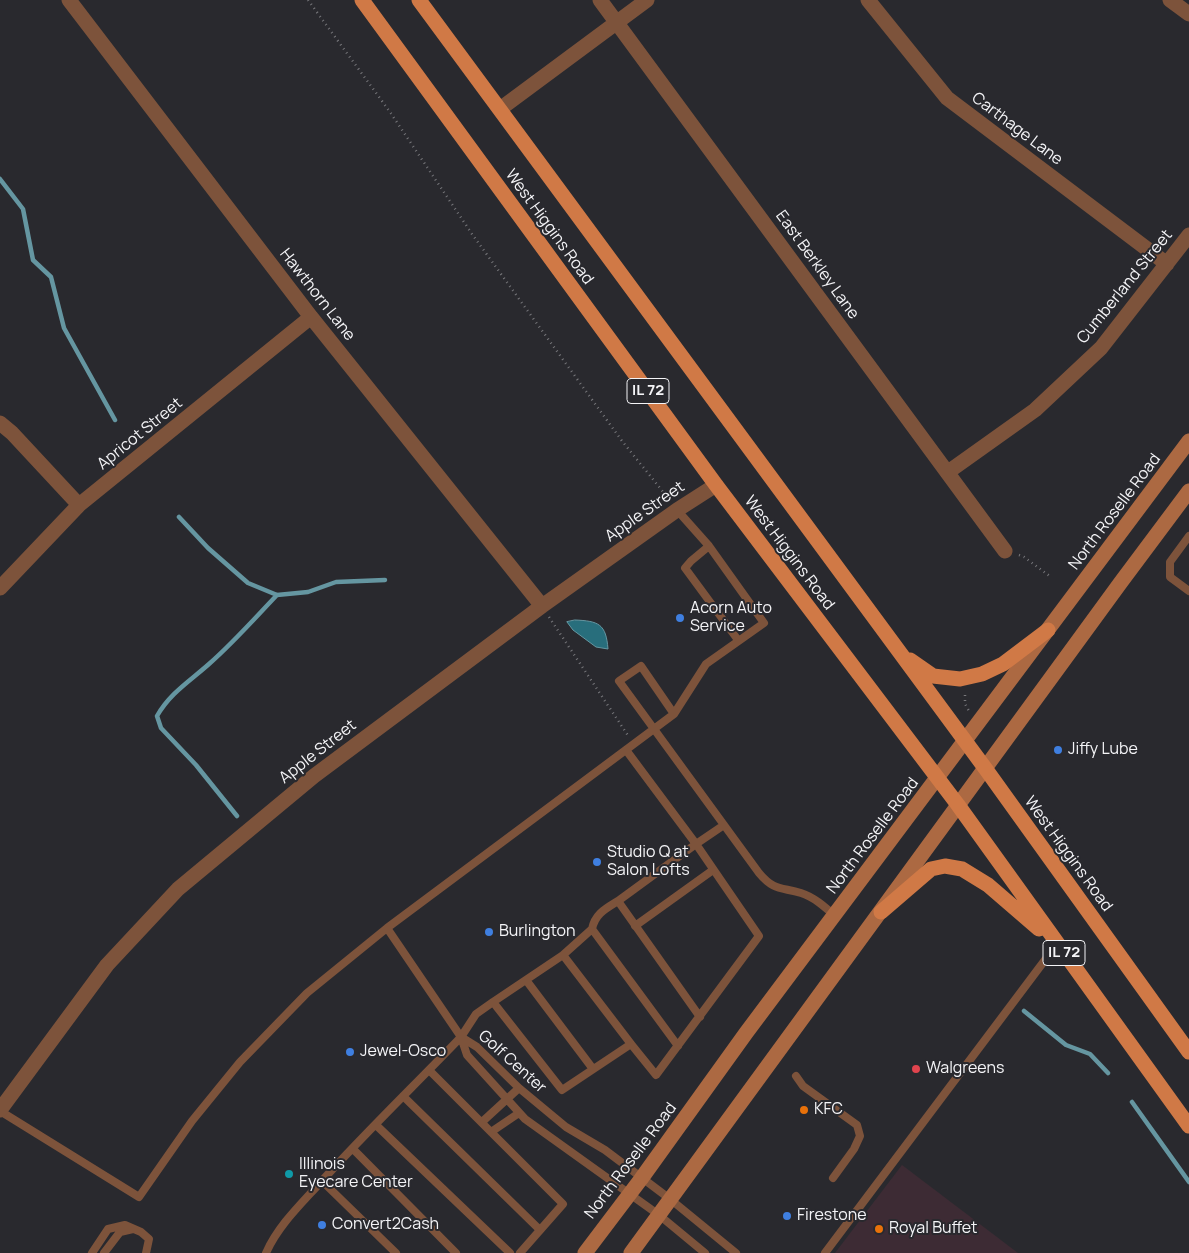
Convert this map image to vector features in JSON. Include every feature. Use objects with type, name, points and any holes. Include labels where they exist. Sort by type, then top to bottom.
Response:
[{"type":"main road","name":"West Higgins Road","points":[[362,0],[716,485],[958,805],[1189,1126]]},
{"type":"main road","name":"West Higgins Road","points":[[419,0],[985,768],[1189,1052]]},
{"type":"main road","name":"North Roselle Road","points":[[585,1253],[746,1033],[938,779],[1189,441]]},
{"type":"main road","points":[[631,1253],[1189,491]]},
{"type":"main road","points":[[899,652],[933,676],[960,679],[982,674],[1003,664],[1048,630]]},
{"type":"main road","points":[[881,912],[930,869],[945,866],[962,868],[988,885],[1057,944]]},
{"type":"street","name":"Hawthorn Lane","points":[[69,0],[311,317],[542,606]]},
{"type":"street","name":"East Berkley Lane","points":[[600,0],[1005,551]]},
{"type":"street","points":[[500,109],[647,0]]},
{"type":"street","name":"Carthage Lane","points":[[868,0],[947,98],[1167,264]]},
{"type":"street","points":[[1170,0],[1189,14]]},
{"type":"street","name":"Cumberland Street","points":[[948,472],[1035,410],[1101,348],[1189,235]]},
{"type":"street","name":"Apricot Street","points":[[0,588],[79,505],[311,317]]},
{"type":"street","points":[[0,423],[12,433],[79,505]]},
{"type":"street","name":"Apple Street","points":[[0,1110],[107,965],[178,889],[314,776],[542,606],[677,510],[716,485]]},
{"type":"lane","points":[[0,1110],[139,1197],[192,1121],[240,1062],[307,993],[387,928],[674,714],[706,664],[764,623],[709,546],[677,510]]},
{"type":"lane","points":[[1189,536],[1170,562],[1170,577],[1189,591]]},
{"type":"lane","points":[[709,546],[685,568],[738,640]]},
{"type":"lane","points":[[674,714],[641,666],[619,681],[768,884],[803,894],[822,905],[835,916]]},
{"type":"lane","points":[[563,954],[656,1075],[759,936],[696,844],[626,750]]},
{"type":"lane","points":[[266,1253],[277,1232],[403,1096],[461,1037],[476,1014],[563,954],[592,929],[594,920],[606,908],[724,825]]},
{"type":"lane","points":[[636,926],[713,870]]},
{"type":"lane","points":[[618,901],[700,1017]]},
{"type":"lane","points":[[387,928],[461,1037]]},
{"type":"lane","points":[[592,929],[678,1046]]},
{"type":"lane","points":[[826,1253],[1057,944]]},
{"type":"lane","points":[[526,980],[593,1069]]},
{"type":"lane","points":[[493,1002],[562,1090],[631,1044]]},
{"type":"lane","name":"Golf Center","points":[[461,1037],[477,1047],[519,1088],[566,1127],[606,1150],[736,1253]]},
{"type":"lane","name":"Golf Center","points":[[461,1037],[467,1055],[525,1119],[659,1215],[705,1253]]},
{"type":"lane","points":[[429,1070],[563,1204],[520,1253]]},
{"type":"lane","points":[[796,1076],[803,1086],[857,1125],[860,1136],[854,1149],[833,1178]]},
{"type":"lane","points":[[482,1122],[519,1088]]},
{"type":"lane","points":[[403,1096],[540,1230]]},
{"type":"lane","points":[[492,1132],[519,1113]]},
{"type":"lane","points":[[376,1125],[510,1253]]},
{"type":"lane","points":[[353,1149],[456,1253]]},
{"type":"lane","points":[[322,1182],[396,1253]]},
{"type":"lane","points":[[92,1253],[108,1229],[125,1225],[142,1232],[149,1239],[146,1253]]},
{"type":"lane","points":[[104,1253],[120,1232],[134,1229]]},
{"type":"path","points":[[308,0],[390,112],[472,234],[622,441],[677,510]]},
{"type":"path","points":[[1005,551],[1024,558],[1050,577]]},
{"type":"path","points":[[542,606],[635,744]]},
{"type":"path","points":[[965,695],[965,704],[969,711]]},
{"type":"shaded area","points":[[902,1165],[1018,1253],[835,1253]]},
{"type":"water","points":[[575,620],[590,621],[600,626],[605,634],[608,649],[596,647],[573,630],[567,622]]},
{"type":"waterway","points":[[0,179],[23,209],[33,260],[51,277],[64,328],[115,420]]},
{"type":"waterway","points":[[179,517],[208,548],[248,583],[277,595]]},
{"type":"waterway","points":[[277,595],[308,592],[336,582],[385,580]]},
{"type":"waterway","points":[[237,816],[196,765],[161,728],[157,716],[174,694],[227,648],[277,595]]},
{"type":"waterway","points":[[1024,1011],[1066,1045],[1090,1054],[1108,1073]]},
{"type":"waterway","points":[[1132,1102],[1189,1182]]},
{"type":"place","name":"Acorn Auto Service","points":[[680,618]]},
{"type":"place","name":"Jiffy Lube","points":[[1058,750]]},
{"type":"place","name":"Studio Q at Salon Lofts","points":[[597,862]]},
{"type":"place","name":"Burlington","points":[[489,932]]},
{"type":"place","name":"Jewel-Osco","points":[[350,1052]]},
{"type":"place","name":"Walgreens","points":[[916,1069]]},
{"type":"place","name":"KFC","points":[[804,1110]]},
{"type":"place","name":"Illinois Eyecare Center","points":[[289,1174]]},
{"type":"place","name":"Firestone","points":[[787,1216]]},
{"type":"place","name":"Convert2Cash","points":[[322,1225]]},
{"type":"place","name":"Royal Buffet","points":[[879,1229]]}]
